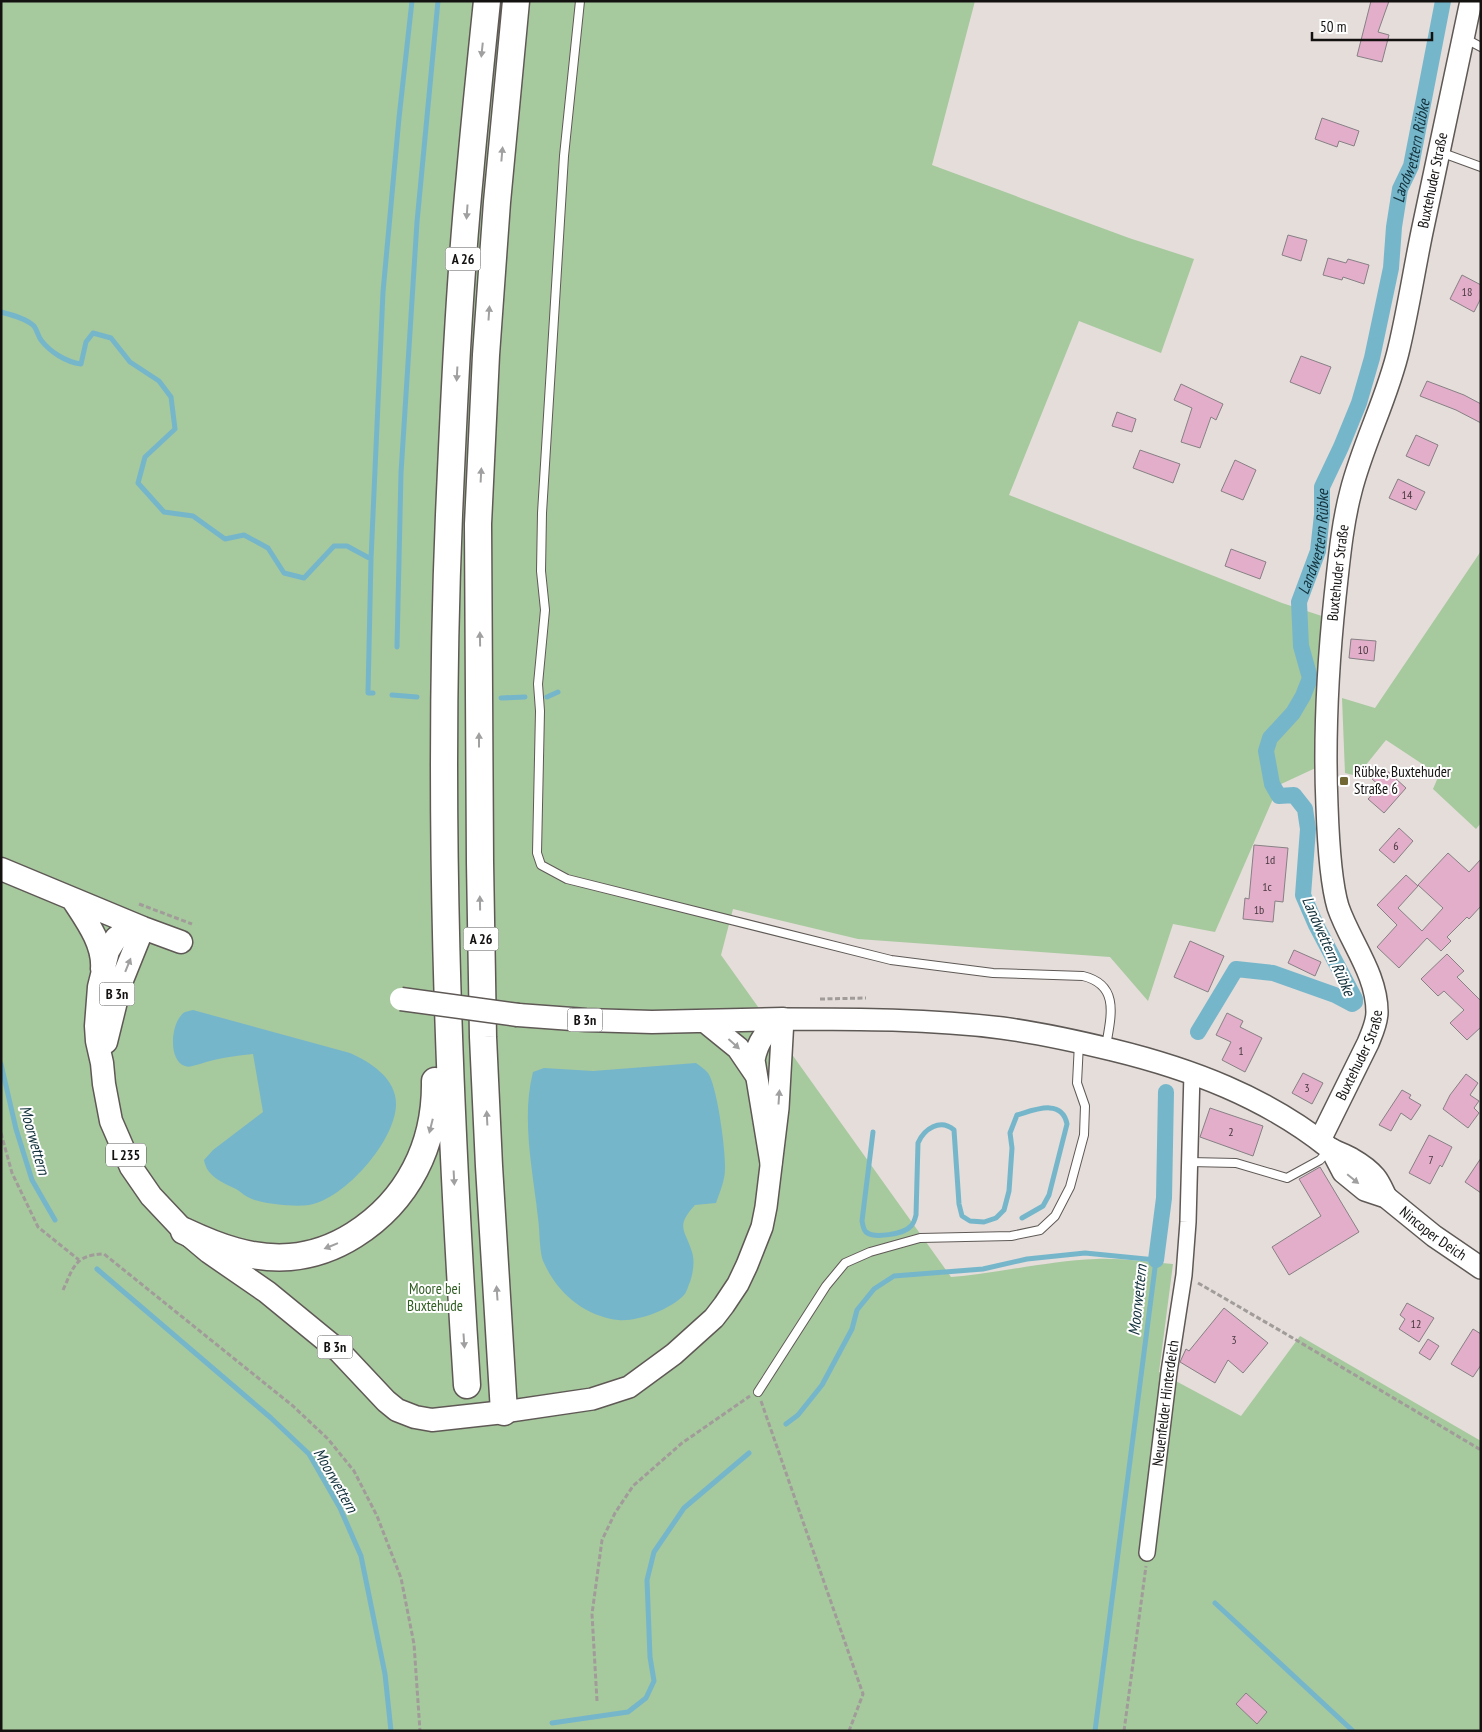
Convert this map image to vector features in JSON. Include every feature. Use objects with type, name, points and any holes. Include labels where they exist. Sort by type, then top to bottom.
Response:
[{"type":"highway","name":"A 26","points":[[467,1385],[456,1220],[449,1063],[445,861],[438,699],[432,644],[449,517],[463,258],[487,1]]},
{"type":"highway","name":"A 26","points":[[504,1412],[483,1036],[478,524],[486,355],[497,202],[516,1]]},
{"type":"highway","points":[[184,1231],[216,1246],[253,1255],[290,1257],[320,1251],[352,1236],[385,1212],[400,1194],[419,1163],[426,1145],[434,1111],[429,849],[438,699]]},
{"type":"main road","name":"Buxtehuder Straße","points":[[1325,1144],[1368,1043],[1377,1013],[1374,991],[1368,972],[1348,932],[1338,906],[1333,879],[1327,805],[1332,629],[1341,545],[1351,490],[1387,390],[1399,350],[1438,151],[1472,42],[1471,1]]},
{"type":"main road","points":[[7,871],[74,900],[181,942]]},
{"type":"main road","name":"B 3n","points":[[74,900],[99,947],[103,964],[96,1026],[102,1063]]},
{"type":"main road","name":"B 3n","points":[[102,1063],[120,984],[143,928]]},
{"type":"main road","points":[[102,972],[108,951],[116,938],[123,933],[143,928]]},
{"type":"main road","name":"B 3n","points":[[401,1000],[518,1015],[586,1020],[706,1022]]},
{"type":"main road","name":"Nincoper Deich","points":[[783,1019],[880,1020],[1001,1028],[1042,1034],[1105,1048],[1192,1073],[1247,1095],[1295,1122],[1325,1144],[1353,1159],[1375,1177],[1386,1197],[1434,1236],[1481,1268]]},
{"type":"main road","points":[[504,1412],[592,1399],[619,1391],[649,1374],[696,1335],[724,1305],[738,1284],[747,1265],[762,1226],[766,1207],[778,1108],[783,1019]]},
{"type":"main road","points":[[770,1162],[754,1060],[757,1046],[767,1031],[783,1019]]},
{"type":"main road","points":[[706,1022],[783,1019]]},
{"type":"main road","points":[[706,1022],[738,1048],[755,1073]]},
{"type":"main road","name":"L 235","points":[[102,1063],[111,1121],[122,1148],[140,1181],[151,1196],[184,1231]]},
{"type":"main road","name":"B 3n","points":[[184,1231],[209,1252],[267,1292],[319,1333],[386,1400],[402,1413],[432,1420],[504,1412]]},
{"type":"street","name":"Neuenfelder Hinterdeich","points":[[1147,1553],[1169,1372],[1184,1276],[1188,1222],[1192,1073]]},
{"type":"lane","points":[[580,1],[564,156],[542,513],[541,571],[545,610],[538,684],[540,711],[537,853],[541,865],[567,879],[891,960],[993,973],[1083,976],[1095,979],[1103,985],[1110,1005],[1110,1019],[1105,1048]]},
{"type":"lane","points":[[1438,151],[1481,167]]},
{"type":"lane","points":[[758,1392],[826,1286],[846,1263],[870,1252],[920,1238],[1011,1236],[1040,1230],[1055,1216],[1070,1187],[1084,1136],[1085,1106],[1077,1082],[1079,1042]]},
{"type":"lane","points":[[1190,1162],[1236,1163],[1287,1178],[1320,1160],[1325,1144]]},
{"type":"path","points":[[1,1133],[12,1173],[38,1227],[79,1260]]},
{"type":"path","points":[[63,1290],[79,1260],[90,1255],[104,1254],[293,1406],[328,1439],[354,1471],[377,1516],[401,1578],[414,1644],[420,1731]]},
{"type":"path","points":[[1184,1276],[1286,1334],[1481,1450]]},
{"type":"path","points":[[597,1701],[592,1614],[602,1540],[615,1513],[632,1486],[657,1463],[725,1412],[758,1392],[863,1694],[848,1731]]},
{"type":"path","points":[[1124,1731],[1147,1553]]},
{"type":"green space","name":"Moore bei Buxtehude","points":[[1,1],[975,1],[932,165],[1129,238],[1194,259],[1161,353],[1079,321],[1009,495],[1282,603],[1328,618],[1322,765],[1279,785],[1215,932],[1173,924],[1148,1001],[1110,957],[858,939],[733,909],[721,955],[951,1277],[1096,1259],[1173,1264],[1159,1372],[1241,1416],[1300,1336],[1481,1441],[1481,1731],[1,1731]]},
{"type":"green space","points":[[1481,551],[1481,823],[1476,829],[1433,789],[1439,775],[1386,740],[1357,776],[1345,773],[1342,698],[1375,708]]},
{"type":"water","points":[[193,1010],[350,1053],[366,1061],[381,1072],[392,1086],[395,1095],[394,1118],[378,1150],[366,1166],[338,1192],[309,1205],[296,1206],[272,1204],[252,1199],[212,1175],[208,1171],[204,1160],[213,1150],[263,1112],[253,1054],[233,1056],[191,1067],[179,1062],[173,1048],[174,1031],[180,1016],[185,1012]]},
{"type":"water","points":[[696,1063],[708,1073],[715,1091],[725,1169],[716,1203],[695,1205],[683,1223],[693,1259],[692,1275],[687,1291],[663,1310],[644,1317],[618,1320],[594,1314],[565,1294],[550,1274],[542,1259],[528,1126],[528,1108],[533,1072],[544,1068],[593,1071]]},
{"type":"building","points":[[1371,1],[1389,1],[1378,32],[1389,35],[1382,62],[1357,56]]},
{"type":"building","points":[[1322,118],[1359,131],[1354,146],[1339,141],[1337,147],[1315,139]]},
{"type":"building","points":[[1288,235],[1307,240],[1301,261],[1282,255]]},
{"type":"building","points":[[1328,258],[1346,263],[1348,259],[1369,265],[1364,284],[1343,277],[1342,280],[1323,275]]},
{"type":"building","points":[[1462,275],[1481,285],[1481,298],[1474,312],[1450,299]]},
{"type":"building","points":[[1301,356],[1331,367],[1320,394],[1290,382]]},
{"type":"building","points":[[1427,381],[1464,395],[1481,404],[1481,423],[1456,410],[1420,396]]},
{"type":"building","points":[[1181,384],[1223,404],[1216,420],[1211,417],[1200,448],[1181,442],[1192,408],[1174,400]]},
{"type":"building","points":[[1117,412],[1136,419],[1132,432],[1112,426]]},
{"type":"building","points":[[1416,435],[1438,445],[1429,466],[1406,456]]},
{"type":"building","points":[[1140,450],[1180,464],[1173,483],[1133,468]]},
{"type":"building","points":[[1235,460],[1256,470],[1243,500],[1221,491]]},
{"type":"building","points":[[1398,479],[1425,492],[1416,510],[1389,498]]},
{"type":"building","points":[[1231,549],[1266,562],[1260,579],[1225,566]]},
{"type":"building","points":[[1351,639],[1376,641],[1374,661],[1349,658]]},
{"type":"building","points":[[1383,767],[1406,788],[1384,813],[1368,799],[1380,786],[1372,779]]},
{"type":"building","points":[[1399,828],[1413,841],[1394,863],[1379,850]]},
{"type":"building","points":[[1254,845],[1288,848],[1283,902],[1275,901],[1273,922],[1243,919],[1245,898],[1249,899]]},
{"type":"building","points":[[1448,853],[1469,872],[1481,859],[1481,906],[1469,919],[1467,917],[1447,937],[1451,941],[1441,951],[1427,938],[1399,968],[1377,947],[1397,925],[1377,905],[1406,875],[1418,886],[1398,908],[1422,931],[1443,908],[1418,885]]},
{"type":"building","points":[[1190,941],[1224,956],[1208,992],[1174,977]]},
{"type":"building","points":[[1294,950],[1321,962],[1315,976],[1288,963]]},
{"type":"building","points":[[1447,954],[1464,971],[1457,977],[1481,1001],[1481,1027],[1467,1040],[1450,1023],[1464,1010],[1444,991],[1438,996],[1421,979]]},
{"type":"building","points":[[1227,1013],[1243,1021],[1240,1027],[1262,1038],[1245,1072],[1222,1060],[1231,1042],[1216,1035]]},
{"type":"building","points":[[1303,1073],[1323,1083],[1312,1104],[1292,1093]]},
{"type":"building","points":[[1466,1074],[1478,1083],[1470,1095],[1479,1101],[1474,1108],[1479,1113],[1468,1128],[1443,1109],[1450,1095]]},
{"type":"building","points":[[1402,1090],[1411,1095],[1409,1098],[1421,1105],[1411,1120],[1401,1113],[1391,1131],[1379,1125]]},
{"type":"building","points":[[1210,1108],[1263,1126],[1253,1156],[1200,1137]]},
{"type":"building","points":[[1429,1135],[1452,1147],[1442,1167],[1440,1165],[1430,1184],[1409,1173]]},
{"type":"building","points":[[1481,1158],[1481,1193],[1465,1182]]},
{"type":"building","points":[[1320,1167],[1359,1232],[1289,1275],[1272,1247],[1321,1216],[1299,1179]]},
{"type":"building","points":[[1407,1303],[1434,1318],[1419,1342],[1399,1329],[1405,1319],[1400,1315]]},
{"type":"building","points":[[1224,1308],[1268,1343],[1243,1373],[1228,1360],[1215,1383],[1180,1362],[1186,1349],[1189,1351]]},
{"type":"building","points":[[1473,1329],[1481,1334],[1481,1365],[1473,1377],[1451,1364]]},
{"type":"building","points":[[1428,1339],[1439,1346],[1430,1360],[1419,1353]]},
{"type":"building","points":[[1246,1693],[1267,1712],[1257,1724],[1236,1704]]},
{"type":"waterway","points":[[1,312],[31,323],[49,349],[64,359],[75,363],[81,364],[86,342],[93,333],[111,338],[130,362],[159,381],[171,397],[175,429],[145,457],[138,483],[164,512],[193,516],[225,539],[244,535],[268,548],[284,573],[304,578],[334,546],[347,546],[371,559],[383,292],[412,1]]},
{"type":"waterway","points":[[397,647],[401,473],[417,222],[438,1]]},
{"type":"waterway","name":"Landwettern Rübke","points":[[1198,1032],[1236,969],[1273,973],[1335,995],[1352,1004],[1355,1002],[1303,895],[1308,829],[1305,809],[1294,795],[1279,796],[1272,784],[1266,751],[1270,738],[1293,713],[1303,696],[1310,678],[1301,646],[1299,602],[1318,551],[1322,515],[1322,487],[1359,403],[1372,358],[1391,268],[1394,227],[1400,189],[1411,166],[1443,1]]},
{"type":"waterway","points":[[371,559],[368,693],[373,693]]},
{"type":"waterway","points":[[547,697],[558,692]]},
{"type":"waterway","points":[[392,695],[417,697]]},
{"type":"waterway","points":[[501,698],[525,697]]},
{"type":"waterway","name":"Moorwettern","points":[[1,1064],[16,1129],[32,1180],[55,1220]]},
{"type":"waterway","name":"Landwettern Rübke","points":[[1156,1260],[1164,1198],[1166,1092]]},
{"type":"waterway","points":[[873,1132],[862,1221],[866,1232],[875,1235],[889,1235],[907,1229],[914,1221],[916,1215],[918,1143],[928,1130],[938,1125],[954,1130],[959,1204],[962,1216],[970,1221],[984,1222],[996,1218],[1004,1210],[1009,1191],[1012,1148],[1010,1133],[1017,1115],[1046,1108],[1053,1108],[1059,1111],[1064,1116],[1067,1124],[1049,1195],[1043,1206],[1022,1218]]},
{"type":"waterway","name":"Moorwettern","points":[[786,1424],[798,1415],[822,1385],[852,1329],[857,1310],[874,1289],[894,1276],[983,1269],[1027,1259],[1085,1253],[1156,1260],[1095,1731]]},
{"type":"waterway","name":"Moorwettern","points":[[97,1269],[271,1418],[309,1454],[340,1508],[361,1556],[385,1674],[391,1731]]},
{"type":"waterway","name":"Moorwettern","points":[[552,1723],[628,1712],[646,1698],[654,1681],[650,1657],[647,1580],[654,1552],[684,1508],[749,1453]]},
{"type":"waterway","points":[[1215,1603],[1353,1731]]},
{"type":"place","name":"Rübke, Buxtehuder Straße 6","points":[[1344,781]]}]
